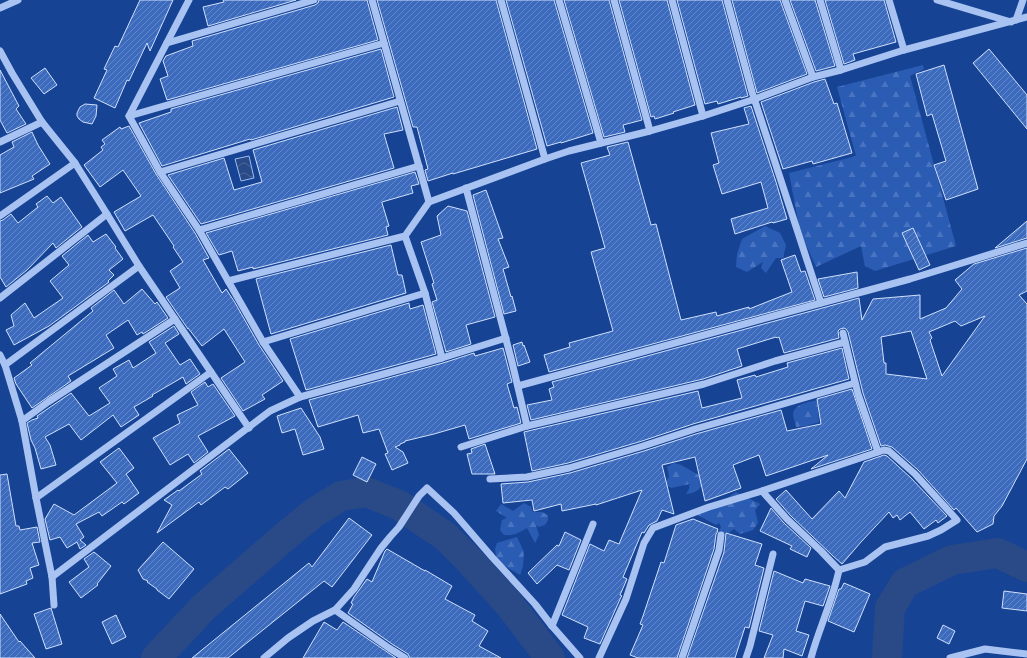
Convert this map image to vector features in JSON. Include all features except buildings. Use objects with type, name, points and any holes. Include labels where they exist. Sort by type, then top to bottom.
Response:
[{"type":"street","points":[[0,8],[18,0]]},
{"type":"street","points":[[129,116],[189,0]]},
{"type":"street","points":[[167,43],[314,0]]},
{"type":"street","points":[[372,0],[429,202]]},
{"type":"street","points":[[501,0],[545,159]]},
{"type":"street","points":[[559,0],[601,144]]},
{"type":"street","points":[[614,0],[650,131]]},
{"type":"street","points":[[672,0],[703,116]]},
{"type":"street","points":[[727,0],[752,92],[821,303]]},
{"type":"street","points":[[785,0],[813,77]]},
{"type":"street","points":[[820,0],[840,70]]},
{"type":"street","points":[[889,0],[904,50]]},
{"type":"street","points":[[936,0],[1014,21]]},
{"type":"street","points":[[1014,21],[1023,0]]},
{"type":"street","points":[[228,281],[405,236],[429,202],[545,159],[703,116],[755,100],[813,77],[904,50],[1027,17]]},
{"type":"street","points":[[129,116],[384,42]]},
{"type":"street","points":[[0,51],[12,74],[42,122],[75,163],[138,266],[249,428]]},
{"type":"street","points":[[160,172],[400,101]]},
{"type":"street","points":[[129,116],[160,172],[199,230],[263,342],[300,397]]},
{"type":"street","points":[[0,142],[42,122]]},
{"type":"street","points":[[0,216],[75,163]]},
{"type":"street","points":[[199,230],[418,166]]},
{"type":"street","points":[[466,188],[506,338],[527,426]]},
{"type":"street","points":[[0,298],[107,214]]},
{"type":"street","points":[[405,236],[425,293],[442,358]]},
{"type":"street","points":[[518,386],[910,279],[1027,243]]},
{"type":"street","points":[[5,365],[138,266]]},
{"type":"street","points":[[263,342],[425,293]]},
{"type":"street","points":[[22,421],[48,402],[175,319]]},
{"type":"street","points":[[843,333],[858,394],[878,452]]},
{"type":"street","points":[[52,577],[270,411],[300,397],[442,358],[506,338]]},
{"type":"street","points":[[461,447],[527,426],[704,384],[775,361],[846,342]]},
{"type":"street","points":[[0,355],[5,365],[22,421],[52,577],[54,605]]},
{"type":"street","points":[[36,498],[211,372]]},
{"type":"street","points":[[490,479],[527,477],[569,468],[695,429],[855,383]]},
{"type":"street","points":[[599,658],[626,599],[644,543],[653,528],[709,507],[878,452],[886,450],[889,451],[916,474],[957,520],[928,536],[885,548],[865,562],[839,570]]},
{"type":"street","points":[[264,658],[312,621],[335,610],[354,588],[390,536],[399,527],[419,496],[426,488],[428,488],[454,513],[535,604],[580,658]]},
{"type":"street","points":[[762,491],[787,520],[821,550],[839,570]]},
{"type":"street","points":[[552,626],[594,524]]},
{"type":"street","points":[[682,658],[719,550],[721,535]]},
{"type":"street","points":[[746,658],[773,554]]},
{"type":"street","points":[[811,658],[836,586],[839,570]]},
{"type":"street","points":[[335,610],[405,658]]},
{"type":"street","points":[[950,658],[985,649],[1027,654]]},
{"type":"green space","points":[[923,65],[924,69],[910,76],[956,246],[875,271],[865,266],[861,246],[816,267],[800,231],[789,173],[856,156],[837,87]]},
{"type":"green space","points":[[765,226],[780,233],[786,245],[783,258],[776,258],[766,273],[761,268],[763,262],[747,272],[736,267],[737,254],[742,239]]},
{"type":"green space","points":[[817,400],[819,422],[796,427],[793,414],[796,408],[802,404]]},
{"type":"green space","points":[[674,463],[681,465],[706,479],[698,490],[693,493],[686,494],[690,484],[671,488],[665,484],[669,476],[667,467]]},
{"type":"green space","points":[[736,492],[760,504],[755,510],[758,523],[753,530],[740,534],[734,529],[727,534],[719,531],[721,527],[719,523],[716,525],[696,514],[702,506],[713,508]]},
{"type":"green space","points":[[524,503],[531,507],[533,512],[542,512],[548,515],[548,520],[545,525],[539,527],[536,525],[539,535],[535,543],[527,528],[511,535],[504,535],[500,530],[502,520],[507,518],[496,511],[501,504],[513,511]]},
{"type":"green space","points":[[517,537],[524,552],[523,566],[520,575],[497,561],[495,549],[497,543]]},
{"type":"water","points":[[249,156],[254,178],[241,181],[235,159]]},
{"type":"waterway","points":[[156,658],[204,607],[315,512],[341,496],[366,492],[399,505],[445,536],[509,604],[550,658]]},
{"type":"waterway","points":[[887,658],[890,608],[905,583],[952,560],[998,553],[1027,567]]}]
